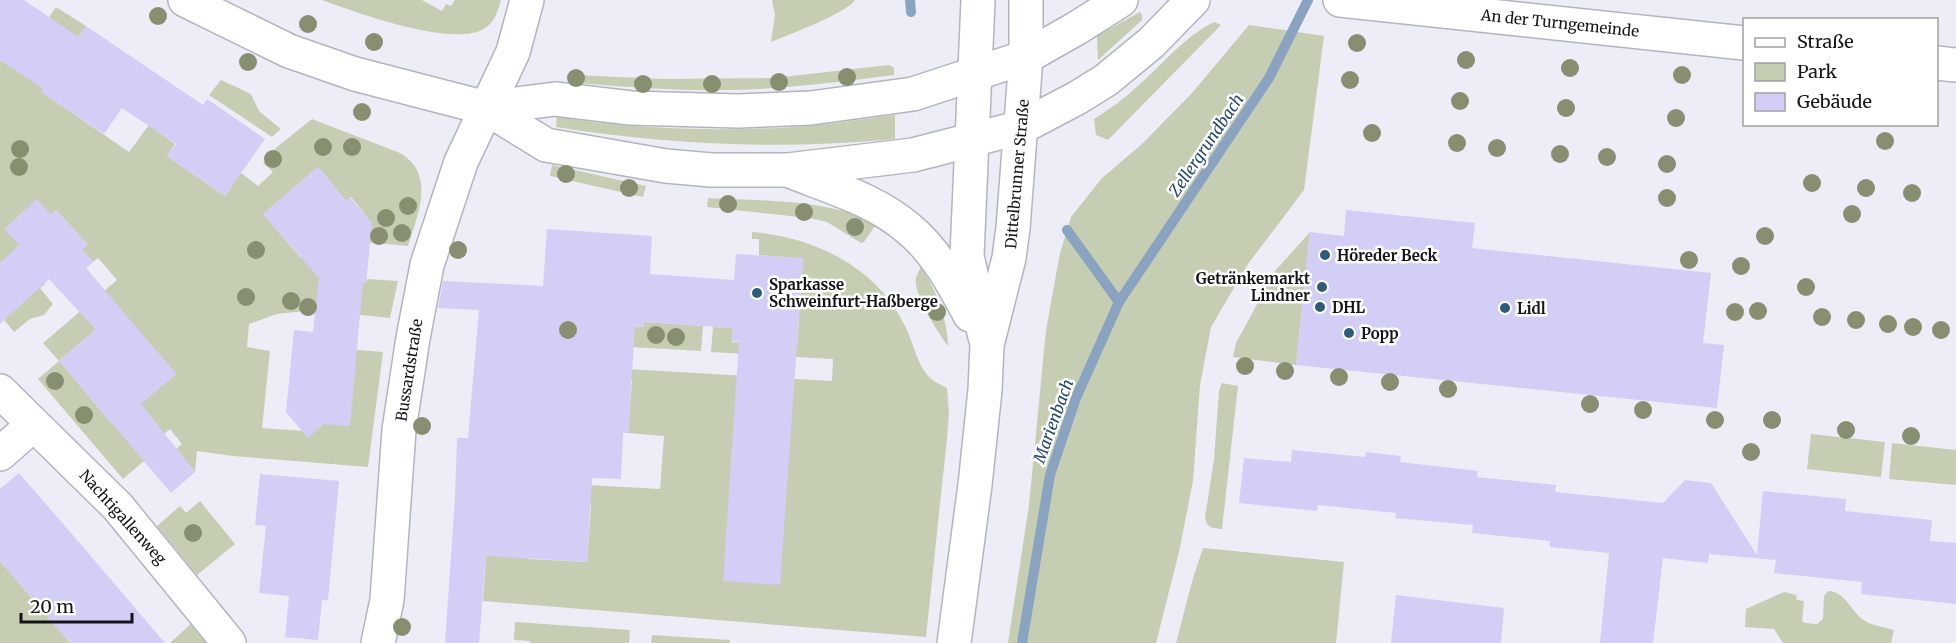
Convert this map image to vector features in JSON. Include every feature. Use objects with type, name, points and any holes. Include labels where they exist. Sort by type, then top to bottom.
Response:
[{"type":"street","points":[[186,0],[239,28],[300,55],[355,74],[486,108],[546,145],[666,166],[711,170],[788,170],[914,155],[1022,127],[1106,80],[1152,43],[1193,0]]},
{"type":"street","name":"Bussardstraße","points":[[378,643],[387,600],[399,430],[427,265],[461,162],[513,52],[527,0]]},
{"type":"street","name":"Dittelbrunner Straße","points":[[978,0],[967,256],[987,345]]},
{"type":"street","name":"Dittelbrunner Straße","points":[[954,643],[976,473],[985,390],[987,345],[1009,258],[1022,127],[1026,0]]},
{"type":"street","points":[[486,108],[555,99],[631,108],[685,111],[811,108],[913,94],[1026,57],[1121,0]]},
{"type":"street","name":"An der Turngemeinde","points":[[1340,0],[1743,43]]},
{"type":"street","points":[[1938,63],[1956,65]]},
{"type":"street","points":[[788,170],[868,202],[910,229],[953,283],[987,345]]},
{"type":"street","name":"Nachtigallenweg","points":[[0,391],[33,425],[82,469],[118,507],[229,643]]},
{"type":"street","points":[[0,454],[33,425]]},
{"type":"green space","points":[[322,0],[422,0],[442,11],[446,4],[451,6],[455,0],[501,0],[494,19],[485,28],[471,33],[452,34],[429,32],[380,20]]},
{"type":"green space","points":[[772,0],[855,0],[829,17],[771,42],[775,15]]},
{"type":"green space","points":[[56,7],[86,26],[42,92],[129,152],[149,125],[175,144],[167,156],[225,196],[241,173],[258,186],[273,172],[263,163],[277,147],[312,119],[400,153],[411,162],[418,172],[421,195],[408,246],[332,239],[328,279],[366,283],[367,279],[398,281],[390,318],[315,310],[277,314],[249,324],[247,347],[270,351],[262,428],[303,431],[357,350],[383,352],[368,467],[197,451],[195,472],[176,449],[182,444],[170,429],[144,461],[123,479],[38,379],[59,361],[43,343],[117,280],[98,258],[93,262],[82,250],[87,244],[56,210],[14,250],[45,284],[40,288],[53,304],[44,315],[30,319],[14,332],[0,315],[0,60],[14,69]],"holes":[[[318,167],[346,201],[351,197],[364,213],[343,222],[301,258],[263,214]],[[120,309],[176,374],[114,426],[59,361]]]},
{"type":"green space","points":[[1140,12],[1142,20],[1098,60],[1097,36]]},
{"type":"green space","points":[[1214,22],[1221,25],[1108,140],[1096,135],[1094,119],[1128,94],[1184,43]]},
{"type":"green space","points":[[1249,25],[1324,36],[1304,190],[1248,264],[1211,327],[1200,385],[1193,481],[1179,552],[1156,643],[1008,643],[1029,505],[1046,330],[1060,253],[1071,217],[1102,178],[1142,144],[1192,93]]},
{"type":"green space","points":[[889,65],[894,68],[894,75],[812,85],[751,89],[670,89],[570,82],[571,76],[576,75],[662,79],[774,78]]},
{"type":"green space","points":[[221,80],[251,94],[259,111],[281,129],[272,137],[209,95]]},
{"type":"green space","points":[[895,115],[895,139],[810,144],[682,142],[556,127],[557,117],[646,127],[735,129],[807,126]]},
{"type":"green space","points":[[552,165],[646,186],[643,197],[550,176]]},
{"type":"green space","points":[[708,198],[815,205],[837,209],[877,223],[861,243],[827,222],[707,207]]},
{"type":"green space","points":[[752,232],[798,240],[820,248],[861,272],[893,305],[908,332],[920,364],[928,376],[947,388],[949,412],[947,438],[926,637],[483,601],[490,501],[501,480],[660,489],[664,436],[628,433],[632,380],[610,368],[832,381],[833,359],[711,352],[713,327],[733,328],[732,342],[797,346],[803,259],[759,255],[759,239],[752,239]],"holes":[[[531,501],[591,505],[587,562],[528,559]]]},
{"type":"green space","points":[[1310,232],[1296,365],[1233,357],[1236,343],[1275,271]]},
{"type":"green space","points":[[921,266],[940,305],[946,325],[948,346],[918,294],[916,279]]},
{"type":"green space","points":[[580,322],[643,327],[644,322],[703,326],[701,351],[579,344]]},
{"type":"green space","points":[[1222,383],[1238,386],[1222,529],[1212,528],[1207,524],[1205,518],[1214,459],[1219,391]]},
{"type":"green space","points":[[1811,434],[1885,442],[1881,477],[1807,469]]},
{"type":"green space","points":[[1892,443],[1956,450],[1956,485],[1889,479]]},
{"type":"green space","points":[[200,501],[235,544],[197,575],[157,526],[180,506],[186,513]]},
{"type":"green space","points":[[1203,548],[1344,562],[1336,643],[1176,643]]},
{"type":"green space","points":[[0,561],[70,643],[0,643]]},
{"type":"green space","points":[[1828,591],[1840,595],[1865,621],[1894,630],[1891,643],[1783,643],[1774,629],[1745,627],[1746,609],[1784,592],[1796,595],[1797,600],[1804,601],[1802,621],[1817,624],[1823,619],[1824,596]]},
{"type":"green space","points":[[193,622],[209,643],[170,643]]},
{"type":"green space","points":[[515,622],[630,630],[629,643],[530,643],[530,641],[514,640]]},
{"type":"green space","points":[[652,635],[730,640],[730,643],[651,643]]},
{"type":"building","points":[[0,0],[24,0],[78,37],[86,26],[203,105],[207,99],[265,139],[225,196],[167,156],[176,144],[122,108],[104,134],[41,92],[43,89],[0,60]]},
{"type":"building","points":[[318,167],[346,201],[350,197],[372,223],[366,283],[363,282],[350,426],[324,424],[308,438],[286,412],[294,330],[313,332],[319,278],[263,214]]},
{"type":"building","points":[[37,199],[51,215],[56,210],[88,245],[82,250],[93,262],[86,268],[176,374],[141,404],[195,472],[171,493],[59,361],[96,330],[49,279],[0,324],[0,263],[19,245],[4,229]]},
{"type":"building","name":"Lidl","points":[[1346,210],[1475,223],[1472,248],[1711,273],[1703,343],[1724,345],[1717,408],[1296,365],[1310,232],[1344,236]]},
{"type":"building","points":[[547,229],[652,236],[650,274],[734,280],[736,254],[803,258],[780,585],[723,581],[739,342],[732,341],[733,328],[644,322],[644,327],[635,326],[628,433],[623,433],[621,479],[592,478],[587,562],[486,556],[479,643],[445,643],[457,438],[468,438],[479,310],[438,308],[443,281],[543,286]]},
{"type":"building","points":[[1292,450],[1365,457],[1366,452],[1401,456],[1400,462],[1478,471],[1477,477],[1556,485],[1555,492],[1663,503],[1685,480],[1711,483],[1757,555],[1763,491],[1846,499],[1845,511],[1932,520],[1930,541],[1956,543],[1956,604],[1861,594],[1862,582],[1774,573],[1776,560],[1709,554],[1708,563],[1663,558],[1653,643],[1600,643],[1609,553],[1550,547],[1550,541],[1472,533],[1473,525],[1395,518],[1396,513],[1318,505],[1317,511],[1239,503],[1244,458],[1291,462]]},
{"type":"building","points":[[19,473],[165,643],[70,643],[0,561],[0,489]]},
{"type":"building","points":[[260,474],[339,481],[328,600],[322,600],[318,640],[285,637],[289,596],[259,593],[266,526],[255,525]]},
{"type":"building","points":[[1396,595],[1504,608],[1501,643],[1391,643]]},
{"type":"waterway","name":"Marienbach","points":[[910,0],[911,12]]},
{"type":"waterway","name":"Zellergrundbach","points":[[1119,302],[1269,78],[1308,0]]},
{"type":"waterway","name":"Marienbach","points":[[1022,643],[1050,475],[1076,398],[1119,302],[1067,230]]},
{"type":"place","name":"Höreder Beck","points":[[1325,255]]},
{"type":"place","name":"Getränkemarkt Lindner","points":[[1322,287]]},
{"type":"place","name":"Sparkasse Schweinfurt-Haßberge","points":[[757,293]]},
{"type":"place","name":"DHL","points":[[1320,307]]},
{"type":"place","name":"Lidl","points":[[1505,308]]},
{"type":"place","name":"Popp","points":[[1349,333]]}]
